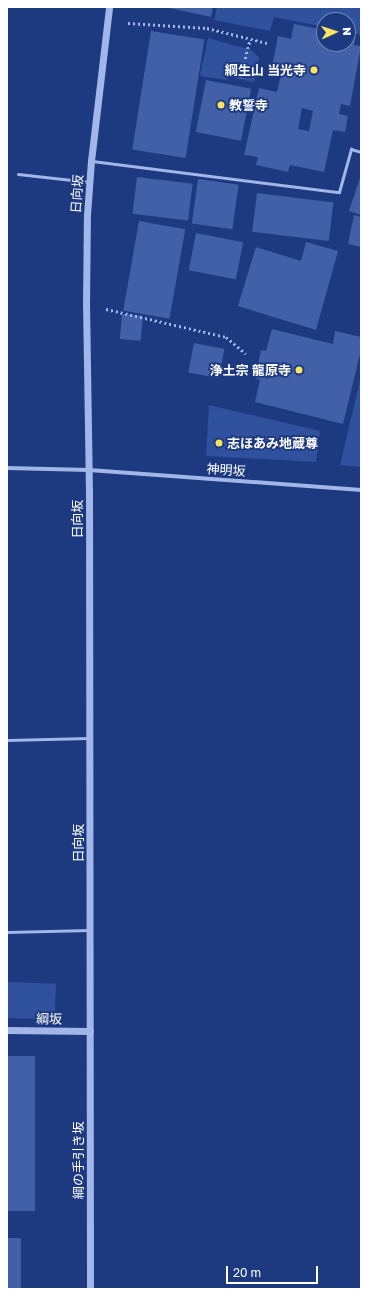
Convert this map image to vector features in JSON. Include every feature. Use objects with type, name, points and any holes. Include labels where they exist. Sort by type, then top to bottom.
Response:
[{"type":"street","name":"日向坂","points":[[90,1031],[89,470],[86,305],[91,161],[109,7]]},
{"type":"street","name":"神明坂","points":[[7,468],[89,470],[361,490]]},
{"type":"street","name":"綱坂","points":[[7,1030],[90,1031]]},
{"type":"street","name":"綱の手引き坂","points":[[90,1031],[90,1289]]},
{"type":"lane","points":[[91,161],[339,192],[350,149],[361,152]]},
{"type":"lane","points":[[18,174],[90,182]]},
{"type":"lane","points":[[7,740],[89,738]]},
{"type":"lane","points":[[7,932],[90,930]]},
{"type":"path","points":[[107,22],[207,28],[267,43]]},
{"type":"path","points":[[240,78],[250,39]]},
{"type":"path","points":[[86,305],[226,337],[246,354]]},
{"type":"shaded area","points":[[217,7],[361,7],[361,35],[356,34],[356,12],[316,12],[316,25],[274,17],[270,31],[214,20]]},
{"type":"shaded area","points":[[208,38],[251,50],[259,57],[254,82],[228,77],[227,80],[200,76]]},
{"type":"shaded area","points":[[361,376],[361,467],[340,465]]},
{"type":"shaded area","points":[[209,405],[320,431],[316,462],[206,456]]},
{"type":"shaded area","points":[[7,982],[56,984],[55,1020],[7,1018]]},
{"type":"building","points":[[165,7],[213,7],[211,17]]},
{"type":"building","points":[[294,24],[316,28],[316,52],[356,52],[356,45],[361,46],[350,106],[341,104],[339,114],[348,116],[345,132],[333,130],[324,172],[290,165],[288,172],[256,165],[258,157],[244,155],[259,88],[277,92],[282,70],[272,67],[278,36],[291,39]],"holes":[[[302,108],[313,111],[309,131],[298,129]]]},
{"type":"building","points":[[151,31],[204,39],[186,158],[132,150]]},
{"type":"building","points":[[206,80],[251,89],[241,141],[196,132]]},
{"type":"building","points":[[361,175],[361,215],[349,211]]},
{"type":"building","points":[[137,177],[193,184],[188,221],[132,214]]},
{"type":"building","points":[[198,179],[239,185],[232,229],[192,224]]},
{"type":"building","points":[[257,193],[333,202],[329,241],[252,232]]},
{"type":"building","points":[[354,215],[361,217],[361,247],[348,244]]},
{"type":"building","points":[[139,221],[185,229],[169,319],[123,311]]},
{"type":"building","points":[[196,233],[243,242],[236,279],[189,270]]},
{"type":"building","points":[[306,242],[338,251],[316,330],[238,306],[256,247],[301,261]]},
{"type":"building","points":[[122,314],[143,316],[141,341],[120,339]]},
{"type":"building","points":[[272,329],[333,344],[335,331],[361,337],[361,350],[343,424],[255,402],[260,380],[255,378],[261,350],[266,351]]},
{"type":"building","points":[[194,343],[224,349],[219,378],[188,372]]},
{"type":"building","points":[[7,1056],[35,1056],[35,1211],[7,1211]]},
{"type":"building","points":[[7,1238],[21,1238],[21,1289],[7,1289]]},
{"type":"place","name":"綱生山 当光寺","points":[[314,70]]},
{"type":"place","name":"教誓寺","points":[[221,105]]},
{"type":"place","name":"浄土宗 龍原寺","points":[[299,370]]},
{"type":"place","name":"志ほあみ地蔵尊","points":[[219,443]]}]
